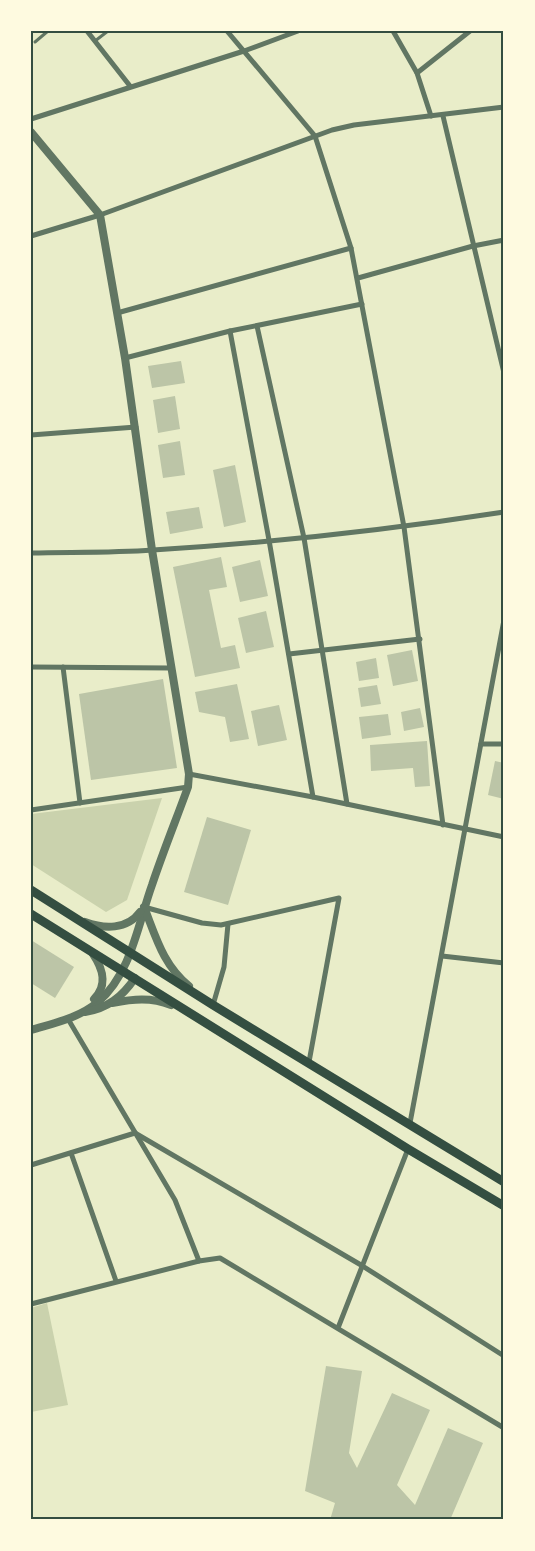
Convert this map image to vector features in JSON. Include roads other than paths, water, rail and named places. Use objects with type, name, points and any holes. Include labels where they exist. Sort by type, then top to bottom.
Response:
[{"type":"main road","points":[[31,890],[213,1005],[410,1123],[504,1182]]},
{"type":"main road","points":[[31,914],[408,1149],[504,1206]]},
{"type":"street","points":[[87,31],[130,86]]},
{"type":"street","points":[[228,31],[315,136],[351,248],[404,527],[443,825]]},
{"type":"street","points":[[31,119],[244,51],[298,31]]},
{"type":"street","points":[[393,31],[417,73],[431,116]]},
{"type":"street","points":[[417,73],[470,31]]},
{"type":"street","points":[[31,236],[100,215],[315,136],[354,125],[443,116],[504,107]]},
{"type":"street","points":[[443,116],[473,246],[502,356],[504,373]]},
{"type":"street","points":[[31,132],[100,215],[136,427],[152,550],[188,774],[188,787],[144,907],[130,953],[113,985],[98,1002],[81,1013],[31,1030]]},
{"type":"street","points":[[358,278],[473,246],[504,240]]},
{"type":"street","points":[[118,313],[351,248]]},
{"type":"street","points":[[125,358],[230,332],[362,304]]},
{"type":"street","points":[[257,326],[304,538],[347,804]]},
{"type":"street","points":[[230,332],[269,540],[313,797]]},
{"type":"street","points":[[31,435],[136,427]]},
{"type":"street","points":[[31,553],[152,550],[304,538],[404,527],[504,512]]},
{"type":"street","points":[[410,1123],[504,620]]},
{"type":"street","points":[[289,654],[420,639]]},
{"type":"street","points":[[31,667],[170,668]]},
{"type":"street","points":[[64,667],[80,803]]},
{"type":"street","points":[[482,744],[504,744]]},
{"type":"street","points":[[188,774],[313,797],[504,837]]},
{"type":"street","points":[[31,810],[188,787]]},
{"type":"street","points":[[144,907],[208,925],[228,924],[339,898],[309,1062]]},
{"type":"street","points":[[72,917],[94,925],[108,927],[123,925],[134,921],[144,907]]},
{"type":"street","points":[[144,907],[163,958],[172,972],[213,1005],[224,967],[228,924]]},
{"type":"street","points":[[81,1013],[100,993],[104,983],[102,972],[89,949]]},
{"type":"street","points":[[442,956],[504,963]]},
{"type":"street","points":[[81,1013],[98,1010],[112,1003],[126,991],[134,978]]},
{"type":"street","points":[[112,1003],[145,998],[158,1000],[188,1011]]},
{"type":"street","points":[[68,1019],[175,1200],[199,1261]]},
{"type":"street","points":[[31,1165],[135,1133],[361,1265],[504,1356]]},
{"type":"street","points":[[338,1328],[361,1265],[408,1149]]},
{"type":"street","points":[[71,1153],[116,1281]]},
{"type":"street","points":[[31,1304],[116,1281],[199,1261],[220,1258],[504,1428]]},
{"type":"lane","points":[[35,42],[48,31]]},
{"type":"lane","points":[[95,41],[108,31]]}]
